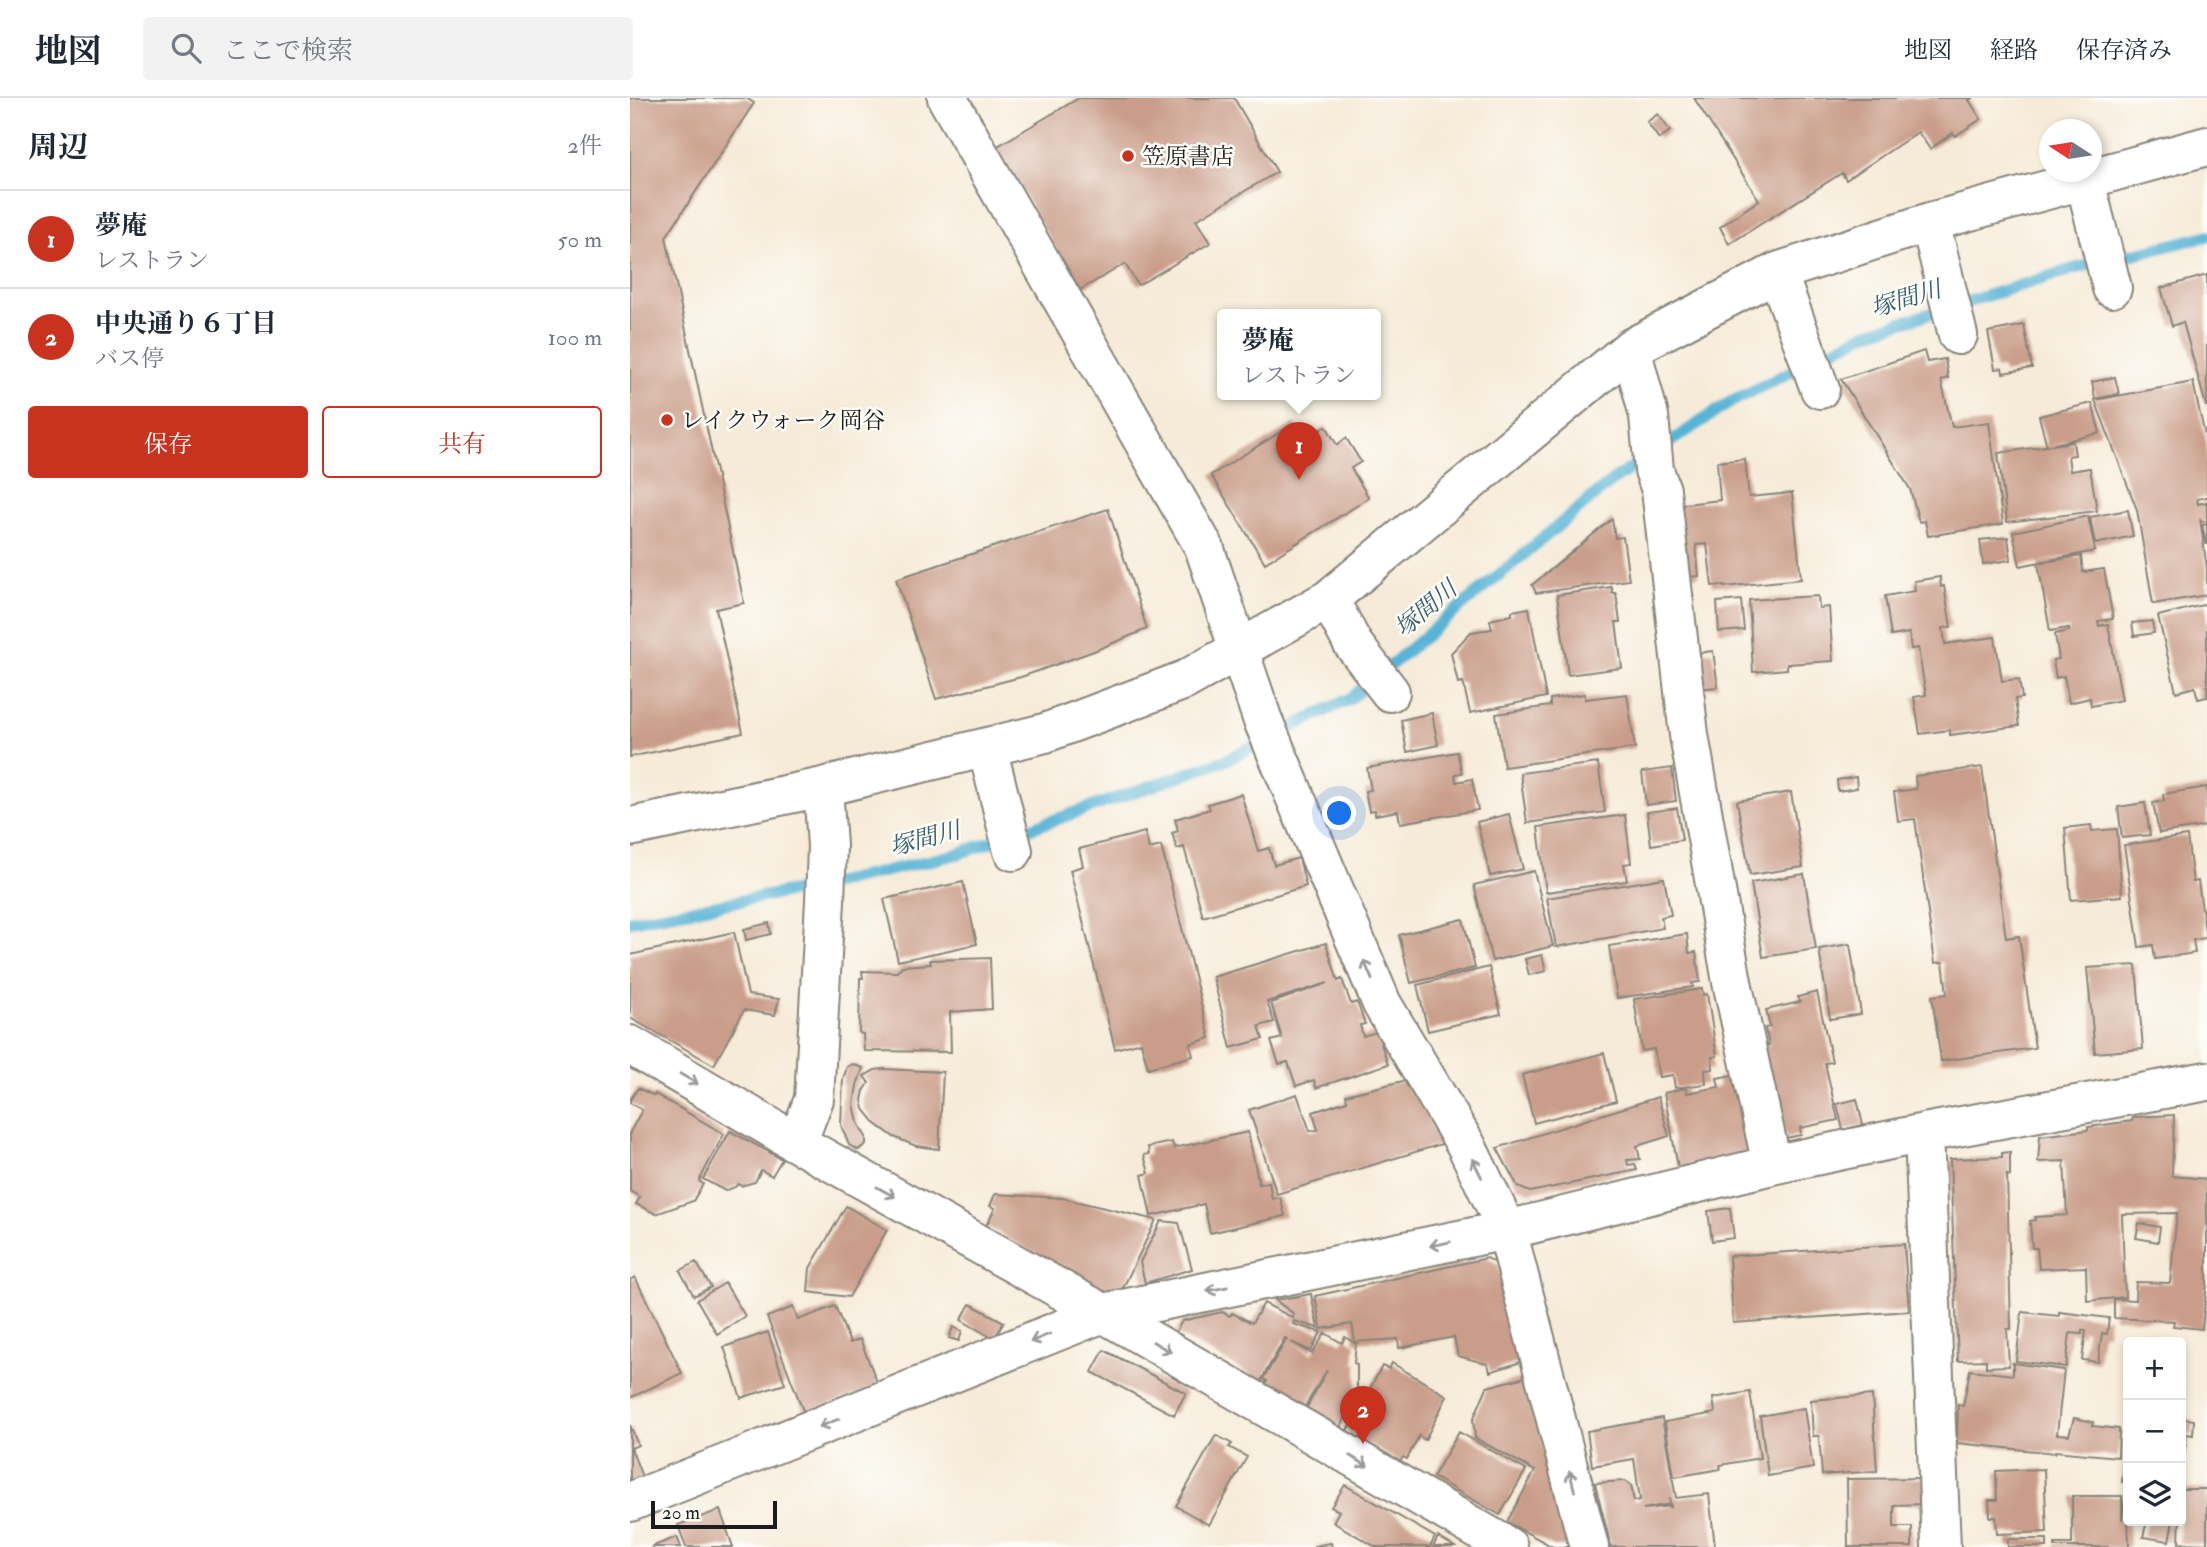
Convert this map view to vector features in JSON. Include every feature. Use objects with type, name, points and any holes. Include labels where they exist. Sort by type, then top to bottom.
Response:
[{"type":"street","points":[[947,98],[1204,547],[1276,754],[1382,1004],[1466,1145],[1507,1230],[1589,1547]]},
{"type":"street","points":[[2102,176],[2207,146]]},
{"type":"street","points":[[630,827],[823,787],[1045,733],[1185,680],[1329,599],[1631,348],[1777,272],[1930,222],[2081,182]]},
{"type":"street","points":[[2085,182],[2112,288]]},
{"type":"street","points":[[1930,222],[1958,335]]},
{"type":"street","points":[[1777,272],[1820,389]]},
{"type":"street","points":[[1631,348],[1649,416],[1654,470],[1661,490],[1689,735],[1732,982],[1772,1165]]},
{"type":"street","points":[[1329,599],[1353,644],[1390,692]]},
{"type":"street","points":[[987,747],[1013,851]]},
{"type":"street","points":[[797,1143],[814,1099],[827,846],[823,787]]},
{"type":"street","points":[[630,1045],[797,1143],[1103,1313],[1508,1547]]},
{"type":"street","points":[[630,1503],[1103,1313],[1507,1230],[1772,1165],[1924,1133],[2207,1081]]},
{"type":"street","points":[[1924,1133],[1941,1547]]},
{"type":"building","name":"レイクウォーク岡谷","points":[[630,98],[746,98],[754,103],[666,237],[744,603],[716,609],[743,733],[630,757]]},
{"type":"building","points":[[1079,98],[1234,98],[1277,172],[1196,220],[1210,243],[1138,285],[1125,264],[1080,290],[996,147]]},
{"type":"building","points":[[1694,98],[1972,98],[1969,100],[1981,119],[1955,136],[1953,133],[1930,149],[1918,132],[1846,180],[1842,173],[1729,244],[1720,227],[1759,200]]},
{"type":"building","points":[[1658,114],[1670,131],[1659,139],[1647,122]]},
{"type":"building","points":[[2207,275],[2206,406],[2183,322],[2172,326],[2161,288]]},
{"type":"building","points":[[2024,325],[2032,368],[2003,373],[2002,368],[1995,369],[1988,332]]},
{"type":"building","points":[[1924,351],[1927,362],[1945,359],[1948,378],[1941,380],[1952,427],[1989,422],[2003,524],[1928,536],[1925,521],[1919,522],[1910,489],[1841,379]]},
{"type":"building","points":[[2115,377],[2119,394],[2095,399],[2092,382]]},
{"type":"building","points":[[2193,382],[2207,445],[2207,497],[2197,499],[2198,504],[2207,502],[2207,521],[2201,522],[2200,519],[2207,568],[2207,595],[2153,604],[2137,510],[2095,400]]},
{"type":"building","points":[[2092,403],[2100,433],[2047,446],[2039,416]]},
{"type":"building","points":[[1295,423],[1305,440],[1326,426],[1337,445],[1346,438],[1361,462],[1351,468],[1369,498],[1265,563],[1211,475]]},
{"type":"building","points":[[2073,442],[2075,455],[2068,456],[2070,471],[2090,468],[2097,511],[2007,522],[1998,453]]},
{"type":"building","points":[[1745,459],[1749,497],[1792,493],[1801,579],[1712,586],[1707,544],[1696,545],[1699,576],[1685,577],[1677,505],[1720,500],[1717,462]]},
{"type":"building","points":[[1108,509],[1147,629],[1021,677],[936,699],[896,579]]},
{"type":"building","points":[[2128,510],[2133,536],[2095,544],[2090,517]]},
{"type":"building","points":[[2088,516],[2095,551],[2020,566],[2013,532]]},
{"type":"building","points":[[1612,519],[1615,538],[1623,537],[1629,580],[1536,593],[1532,585]]},
{"type":"building","points":[[2207,524],[2207,544],[2206,544],[2202,525]]},
{"type":"building","points":[[2008,537],[2011,560],[1983,564],[1980,540]]},
{"type":"building","points":[[2081,556],[2083,572],[2104,569],[2113,619],[2098,621],[2099,626],[2108,624],[2122,700],[2091,706],[2090,698],[2069,703],[2064,676],[2056,678],[2053,660],[2059,659],[2055,634],[2069,631],[2069,628],[2050,631],[2038,563]]},
{"type":"building","points":[[1940,577],[1951,627],[1943,628],[1945,644],[1995,637],[2002,681],[2019,679],[2022,698],[2015,699],[2019,726],[1950,735],[1950,730],[1920,734],[1914,697],[1926,695],[1918,648],[1911,649],[1909,633],[1891,636],[1885,596],[1915,591],[1914,581]]},
{"type":"building","points":[[1612,587],[1612,593],[1616,593],[1620,622],[1616,622],[1622,668],[1568,675],[1557,595]]},
{"type":"building","points":[[1818,596],[1819,608],[1829,607],[1833,661],[1787,664],[1787,669],[1753,672],[1749,600]]},
{"type":"building","points":[[1741,600],[1744,630],[1719,632],[1717,602]]},
{"type":"building","points":[[2207,604],[2207,697],[2198,699],[2195,687],[2176,692],[2158,616]]},
{"type":"building","points":[[1529,608],[1546,697],[1470,713],[1463,682],[1458,683],[1451,653],[1471,632],[1492,629],[1490,620],[1512,615],[1512,611]]},
{"type":"building","points":[[2152,621],[2154,633],[2134,636],[2132,623]]},
{"type":"building","points":[[1713,651],[1718,687],[1696,689],[1692,654]]},
{"type":"building","points":[[1585,694],[1585,699],[1627,694],[1635,748],[1504,767],[1496,714],[1550,706],[1550,699]]},
{"type":"building","points":[[1432,713],[1438,745],[1407,752],[1401,720]]},
{"type":"building","points":[[1457,752],[1462,773],[1455,774],[1456,782],[1472,779],[1478,810],[1400,823],[1398,811],[1375,815],[1375,810],[1369,811],[1365,791],[1371,790],[1367,768]]},
{"type":"building","points":[[1598,763],[1605,812],[1527,823],[1520,773]]},
{"type":"building","points":[[1982,767],[2006,938],[2019,936],[2035,1048],[1941,1061],[1932,996],[1947,994],[1943,962],[1935,963],[1915,819],[1898,821],[1894,792],[1916,789],[1915,776]]},
{"type":"building","points":[[1672,768],[1676,801],[1646,805],[1642,772]]},
{"type":"building","points":[[1856,777],[1857,788],[1838,791],[1837,780]]},
{"type":"building","points":[[2207,787],[2207,826],[2159,833],[2153,803],[2164,801],[2163,794]]},
{"type":"building","points":[[1791,792],[1803,867],[1750,875],[1737,801]]},
{"type":"building","points":[[1241,794],[1258,851],[1269,848],[1274,865],[1299,858],[1306,886],[1203,917],[1184,847],[1177,849],[1172,833],[1178,831],[1175,819],[1210,809],[1208,804]]},
{"type":"building","points":[[2145,803],[2150,835],[2122,838],[2118,807]]},
{"type":"building","points":[[1677,808],[1682,840],[1651,845],[1647,812]]},
{"type":"building","points":[[1509,814],[1523,869],[1490,876],[1477,822]]},
{"type":"building","points":[[1625,815],[1631,863],[1624,864],[1627,881],[1546,892],[1538,827]]},
{"type":"building","points":[[2091,825],[2092,831],[2117,829],[2122,896],[2071,900],[2065,828]]},
{"type":"building","points":[[1145,832],[1149,849],[1161,846],[1210,1038],[1190,1044],[1193,1056],[1148,1068],[1141,1042],[1115,1049],[1070,870],[1083,866],[1079,849]]},
{"type":"building","points":[[2187,836],[2193,882],[2198,881],[2206,938],[2193,940],[2195,953],[2155,959],[2153,945],[2139,947],[2124,845]]},
{"type":"building","points":[[1534,871],[1553,946],[1492,961],[1474,885]]},
{"type":"building","points":[[1804,874],[1816,949],[1763,957],[1751,883]]},
{"type":"building","points":[[1664,878],[1671,915],[1661,917],[1663,928],[1556,947],[1547,898]]},
{"type":"building","points":[[963,882],[977,944],[898,961],[884,899]]},
{"type":"building","points":[[1463,919],[1475,968],[1411,983],[1399,935]]},
{"type":"building","points":[[769,923],[771,934],[746,940],[744,929]]},
{"type":"building","points":[[734,932],[748,995],[779,999],[775,1015],[744,1010],[714,1065],[630,1018],[630,955]]},
{"type":"building","points":[[1687,934],[1689,953],[1696,952],[1700,982],[1692,983],[1693,987],[1617,998],[1609,946]]},
{"type":"building","points":[[1326,943],[1338,981],[1342,979],[1351,1004],[1357,1002],[1365,1024],[1360,1025],[1363,1036],[1377,1032],[1388,1064],[1316,1088],[1314,1080],[1296,1086],[1288,1062],[1279,1064],[1271,1041],[1282,1038],[1271,1003],[1328,983],[1267,1002],[1274,1022],[1259,1026],[1263,1039],[1231,1048],[1213,977]]},
{"type":"building","points":[[1850,944],[1861,1014],[1830,1019],[1819,949]]},
{"type":"building","points":[[1542,955],[1546,971],[1529,975],[1525,959]]},
{"type":"building","points":[[990,958],[992,1009],[950,1012],[951,1052],[864,1051],[863,1034],[859,1033],[862,971],[897,972],[902,966],[931,964],[930,960]]},
{"type":"building","points":[[2136,965],[2143,1049],[2095,1053],[2087,968]]},
{"type":"building","points":[[1489,967],[1501,1014],[1428,1031],[1417,985]]},
{"type":"building","points":[[1702,989],[1703,995],[1707,994],[1717,1056],[1712,1057],[1713,1069],[1705,1070],[1706,1084],[1675,1088],[1673,1075],[1659,1077],[1654,1049],[1642,1051],[1634,999]]},
{"type":"building","points":[[1817,992],[1832,1062],[1825,1063],[1838,1120],[1800,1128],[1801,1135],[1786,1138],[1759,1048],[1769,1045],[1765,1028],[1770,1027],[1766,1010],[1800,1002],[1798,997]]},
{"type":"building","points":[[1604,1053],[1616,1101],[1534,1123],[1522,1075]]},
{"type":"building","points":[[852,1064],[863,1068],[854,1104],[866,1144],[858,1150],[849,1145],[841,1125],[843,1079],[847,1067]]},
{"type":"building","points":[[884,1069],[943,1072],[939,1149],[916,1146],[894,1137],[876,1124],[864,1109],[862,1100],[869,1083],[864,1076]]},
{"type":"building","points":[[1743,1073],[1758,1150],[1678,1167],[1664,1093],[1686,1088],[1687,1093],[1719,1087],[1717,1078]]},
{"type":"building","points":[[1407,1080],[1442,1144],[1277,1194],[1249,1110],[1297,1094],[1310,1131],[1318,1130],[1313,1112],[1347,1101],[1346,1095]]},
{"type":"building","points":[[638,1088],[654,1096],[655,1094],[724,1134],[699,1181],[703,1184],[693,1201],[656,1214],[636,1204],[640,1197],[630,1191],[630,1132],[642,1110],[630,1103],[630,1100]]},
{"type":"building","points":[[1658,1097],[1669,1136],[1637,1146],[1640,1159],[1627,1160],[1628,1165],[1635,1164],[1637,1170],[1530,1192],[1518,1187],[1497,1148]]},
{"type":"building","points":[[1857,1099],[1863,1125],[1843,1130],[1837,1104]]},
{"type":"building","points":[[2174,1115],[2172,1176],[2207,1179],[2207,1284],[2202,1329],[2173,1326],[2174,1321],[2114,1318],[2114,1299],[2135,1300],[2136,1282],[2170,1283],[2177,1213],[2122,1214],[2125,1297],[2087,1301],[2086,1267],[2039,1269],[2037,1248],[2032,1248],[2030,1221],[2035,1220],[2035,1217],[2067,1215],[2064,1161],[2038,1162],[2040,1136],[2088,1130],[2088,1127],[2132,1121],[2133,1117]]},
{"type":"building","points":[[730,1131],[782,1159],[772,1176],[761,1170],[755,1182],[741,1186],[738,1184],[725,1191],[703,1179]]},
{"type":"building","points":[[1248,1132],[1259,1184],[1269,1182],[1272,1199],[1280,1197],[1285,1216],[1210,1233],[1204,1204],[1151,1216],[1142,1175],[1149,1173],[1144,1155],[1149,1154],[1148,1147],[1172,1142],[1174,1148]]},
{"type":"building","points":[[2010,1152],[2010,1176],[2007,1175],[2011,1329],[2007,1329],[2009,1366],[1986,1367],[1986,1360],[1958,1361],[1950,1159],[2002,1157],[2002,1153]]},
{"type":"building","points":[[995,1194],[1062,1198],[1156,1220],[1121,1292],[1106,1294],[986,1226],[995,1208],[990,1206]]},
{"type":"building","points":[[846,1206],[887,1230],[849,1297],[808,1292],[810,1268]]},
{"type":"building","points":[[1730,1208],[1734,1238],[1712,1241],[1708,1211]]},
{"type":"building","points":[[1161,1221],[1179,1223],[1192,1269],[1145,1283],[1140,1262]]},
{"type":"building","points":[[2139,1223],[2160,1227],[2158,1242],[2136,1238]]},
{"type":"building","points":[[1904,1244],[1909,1311],[1733,1323],[1729,1256]]},
{"type":"building","points":[[1487,1258],[1499,1265],[1521,1362],[1490,1372],[1488,1364],[1458,1356],[1454,1337],[1399,1348],[1398,1339],[1355,1342],[1352,1324],[1321,1329],[1315,1296]]},
{"type":"building","points":[[696,1262],[711,1287],[694,1296],[680,1271]]},
{"type":"building","points":[[635,1277],[682,1373],[630,1398],[630,1280]]},
{"type":"building","points":[[725,1283],[745,1316],[717,1334],[697,1300]]},
{"type":"building","points":[[1311,1294],[1318,1328],[1294,1321],[1293,1324],[1321,1332],[1311,1351],[1291,1342],[1312,1354],[1325,1333],[1342,1343],[1345,1337],[1356,1344],[1354,1363],[1357,1364],[1357,1392],[1340,1428],[1306,1409],[1327,1370],[1305,1407],[1265,1384],[1267,1381],[1263,1379],[1287,1339],[1285,1338],[1261,1381],[1175,1333],[1182,1321],[1222,1312],[1230,1316],[1232,1313],[1252,1323],[1264,1303],[1293,1318],[1294,1314],[1275,1300]]},
{"type":"building","points":[[970,1304],[1004,1322],[994,1339],[961,1320]]},
{"type":"building","points":[[835,1306],[850,1343],[860,1339],[879,1387],[804,1413],[767,1317],[793,1307],[798,1320]]},
{"type":"building","points":[[2022,1312],[2059,1316],[2059,1312],[2109,1318],[2107,1334],[2102,1333],[2098,1362],[2082,1360],[2086,1331],[2082,1330],[2082,1334],[2070,1333],[2066,1367],[2016,1361]]},
{"type":"building","points":[[953,1327],[962,1331],[959,1341],[949,1338]]},
{"type":"building","points":[[768,1332],[785,1384],[741,1398],[724,1347]]},
{"type":"building","points":[[1104,1350],[1186,1393],[1174,1415],[1092,1372]]},
{"type":"building","points":[[1392,1363],[1447,1396],[1425,1440],[1419,1436],[1407,1459],[1403,1457],[1400,1462],[1346,1432],[1382,1366],[1389,1369]]},
{"type":"building","points":[[2013,1363],[2064,1370],[2057,1434],[2069,1435],[2074,1418],[2093,1422],[2092,1426],[2119,1429],[2118,1457],[1957,1443],[1958,1404],[1963,1406],[1970,1370],[2013,1375]]},
{"type":"building","points":[[1525,1377],[1569,1547],[1553,1547],[1507,1522],[1535,1471],[1475,1438],[1473,1420],[1487,1387]]},
{"type":"building","points":[[1750,1392],[1760,1458],[1720,1465],[1721,1469],[1674,1477],[1665,1422],[1715,1413],[1713,1398]]},
{"type":"building","points":[[1872,1395],[1877,1471],[1822,1475],[1819,1436],[1813,1436],[1811,1400]]},
{"type":"building","points":[[1804,1408],[1813,1468],[1768,1476],[1760,1416]]},
{"type":"building","points":[[1662,1418],[1676,1498],[1709,1494],[1715,1547],[1611,1547],[1595,1483],[1625,1481],[1631,1485],[1634,1501],[1640,1500],[1634,1459],[1592,1466],[1587,1431]],"holes":[[[1669,1498],[1671,1506],[1643,1509],[1670,1504]]]},
{"type":"building","points":[[2186,1419],[2194,1420],[2193,1435],[2187,1434],[2186,1441]]},
{"type":"building","points":[[630,1425],[638,1445],[631,1448],[642,1477],[630,1490]]},
{"type":"building","points":[[1459,1432],[1526,1470],[1500,1515],[1433,1477]]},
{"type":"building","points":[[1216,1435],[1232,1444],[1229,1447],[1247,1457],[1209,1525],[1176,1506]]},
{"type":"building","points":[[2044,1469],[2047,1532],[1997,1534],[1996,1517],[1990,1517],[1989,1500],[1997,1500],[1996,1471]]},
{"type":"building","points":[[1928,1478],[1928,1504],[1894,1505],[1894,1527],[1912,1527],[1912,1547],[1848,1547],[1847,1479]]},
{"type":"building","points":[[1345,1485],[1435,1537],[1430,1547],[1376,1547],[1333,1522],[1339,1511],[1331,1507]]},
{"type":"building","points":[[2186,1489],[2207,1489],[2207,1544],[2179,1543],[2180,1526],[2186,1526]]},
{"type":"building","points":[[2072,1496],[2122,1496],[2122,1520],[2123,1513],[2123,1526],[2128,1526],[2129,1547],[2055,1547],[2055,1544],[2072,1544]]},
{"type":"building","points":[[720,1510],[733,1547],[686,1547],[678,1525]]},
{"type":"building","points":[[2146,1526],[2172,1526],[2169,1541],[2143,1537]]},
{"type":"building","points":[[677,1537],[681,1547],[651,1547]]},
{"type":"building","points":[[1438,1537],[1455,1547],[1433,1547]]},
{"type":"building","points":[[2008,1539],[2047,1539],[2047,1547],[2008,1547]]},
{"type":"building","points":[[1331,1543],[1332,1547],[1314,1547],[1314,1546]]},
{"type":"waterway","name":"塚間川","points":[[630,921],[832,884],[957,854],[1226,760],[1351,698],[1613,480],[1729,403],[1864,334],[2073,269],[2207,236]]},
{"type":"place","name":"笠原書店","points":[[1128,156]]},
{"type":"place","name":"レイクウォーク岡谷","points":[[667,420]]},
{"type":"place","name":"夢庵","points":[[1299,480]]},
{"type":"place","name":"中央通り６丁目","points":[[1363,1444]]}]
